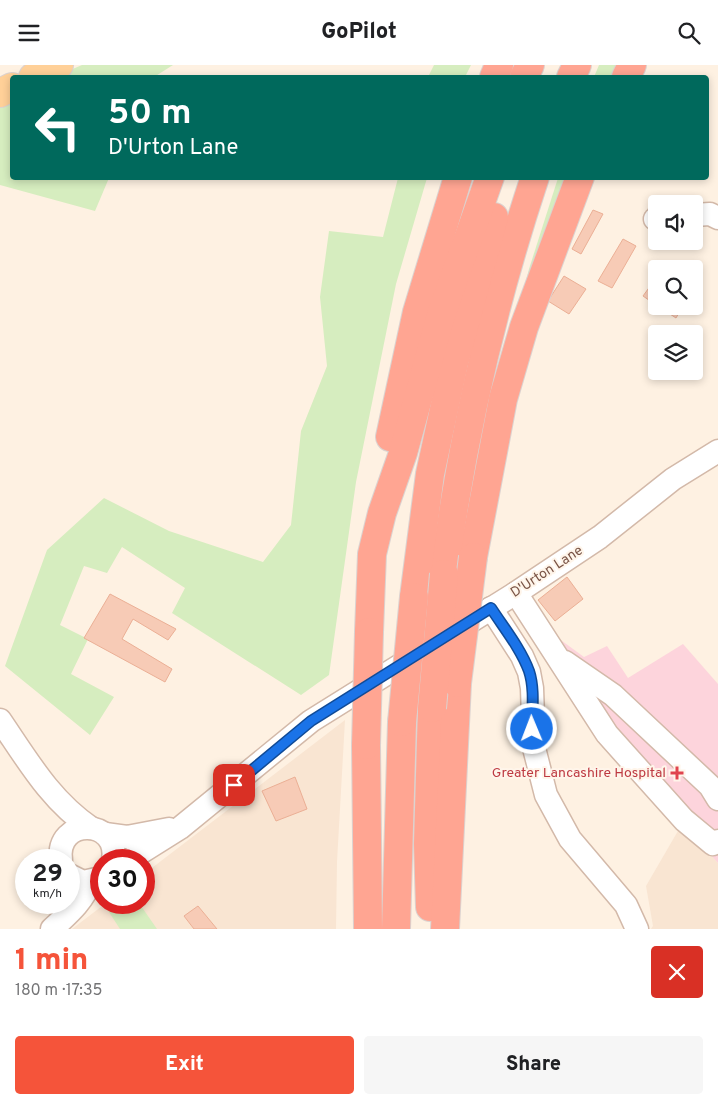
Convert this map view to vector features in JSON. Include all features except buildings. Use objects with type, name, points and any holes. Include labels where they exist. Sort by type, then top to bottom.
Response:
[{"type":"highway","points":[[382,513],[387,451],[401,376],[416,312],[457,180]]},
{"type":"highway","points":[[368,929],[366,745],[372,554],[382,513],[403,453],[441,315],[489,180]]},
{"type":"highway","points":[[396,929],[402,722],[414,597],[430,474],[454,363],[505,180]]},
{"type":"highway","points":[[432,929],[428,844],[432,708],[444,573],[451,519],[479,375],[513,245],[534,180]]},
{"type":"highway","points":[[445,929],[458,683],[473,557],[503,399],[521,336],[579,180]]},
{"type":"main road","points":[[37,75],[59,65]]},
{"type":"street","points":[[703,214],[710,214],[718,218]]},
{"type":"street","name":"D'Urton Lane","points":[[147,849],[180,828],[311,721],[516,593],[600,537],[673,479],[718,451]]},
{"type":"street","points":[[516,593],[607,734],[684,820],[713,844],[718,841]]},
{"type":"street","points":[[491,608],[522,656],[529,672],[532,688],[534,748],[546,795],[570,839],[626,905],[636,929]]},
{"type":"street","points":[[556,656],[613,695],[715,790]]},
{"type":"street","points":[[0,720],[49,792],[70,813],[98,831],[113,849]]},
{"type":"street","points":[[49,792],[59,849]]},
{"type":"street","name":"D'Urton Lane","points":[[98,831],[127,837],[180,828]]},
{"type":"street","points":[[61,849],[70,834],[76,829],[98,831]]},
{"type":"street","points":[[52,929],[78,903],[90,887]]},
{"type":"street","points":[[47,929],[56,914]]},
{"type":"shaded area","name":"Greater Lancashire Hospital","points":[[526,600],[558,638],[584,657],[607,646],[628,678],[683,644],[718,684],[718,863],[589,721],[512,608]]},
{"type":"shaded area","points":[[345,720],[337,862],[336,929],[72,929],[92,914],[155,914],[155,866]]},
{"type":"shaded area","points":[[682,824],[718,863],[718,929],[651,929],[653,926],[646,886]]},
{"type":"green space","points":[[82,65],[173,65],[157,75],[59,75]]},
{"type":"green space","points":[[434,65],[471,65],[466,75],[429,75]]},
{"type":"green space","points":[[599,65],[621,65],[616,75],[595,75]]},
{"type":"green space","points":[[10,98],[10,180],[108,180],[95,211],[0,185],[0,102]]},
{"type":"green space","points":[[397,180],[426,180],[396,284],[356,482],[329,675],[301,695],[172,613],[185,588],[122,547],[107,573],[84,566],[60,625],[88,639],[71,674],[114,697],[90,735],[5,666],[47,550],[104,498],[169,531],[263,562],[291,525],[301,431],[327,366],[320,297],[329,231],[383,237]]},
{"type":"green space","points":[[557,180],[569,180],[512,336],[529,269]]},
{"type":"green space","points":[[110,914],[147,914],[157,929],[120,929]]},
{"type":"place","name":"Greater Lancashire Hospital","points":[[677,773]]},
{"type":"route","points":[[234,785],[311,721],[491,608],[522,656],[529,672],[532,688],[532,729]]}]
